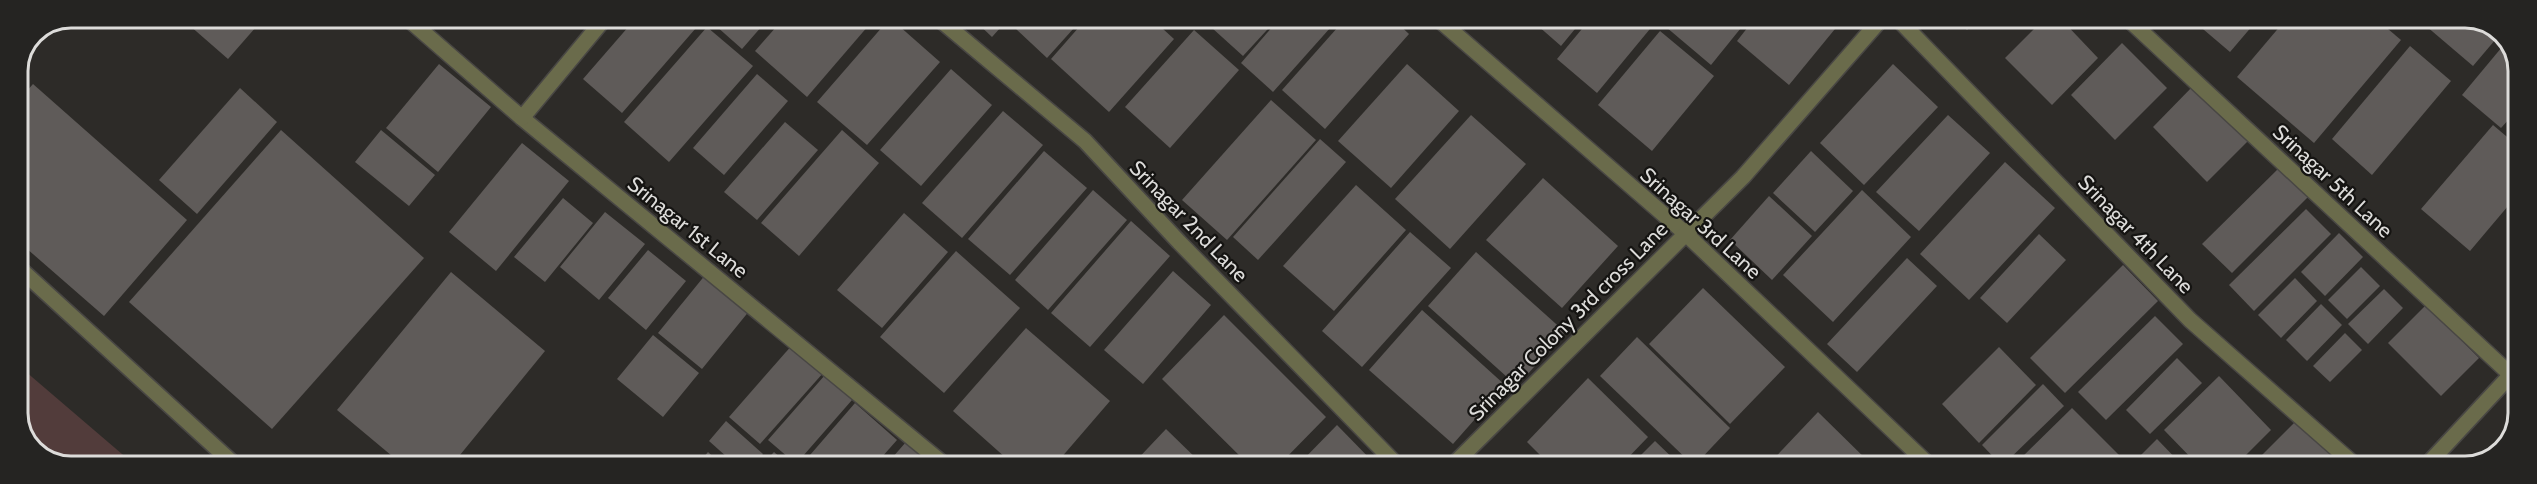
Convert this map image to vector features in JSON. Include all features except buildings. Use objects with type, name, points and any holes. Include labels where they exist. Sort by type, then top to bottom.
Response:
[{"type":"street","name":"Srinagar 1st Lane","points":[[419,28],[522,118],[933,455]]},
{"type":"street","points":[[522,118],[597,28]]},
{"type":"street","name":"Srinagar 2nd Lane","points":[[950,28],[1085,141],[1179,242],[1388,456]]},
{"type":"street","name":"Srinagar 3rd Lane","points":[[1449,29],[1685,233],[1919,456]]},
{"type":"street","name":"Srinagar Colony 3rd cross Lane","points":[[1462,456],[1743,177],[1873,29]]},
{"type":"street","name":"Srinagar 4th Lane","points":[[1907,29],[2190,320],[2345,456]]},
{"type":"street","name":"Srinagar 5th Lane","points":[[2139,29],[2508,365]]},
{"type":"street","points":[[29,277],[224,455]]},
{"type":"street","points":[[2435,456],[2508,377]]},
{"type":"shaded area","points":[[29,374],[123,455],[66,455],[43,445],[34,434],[29,421]]}]
